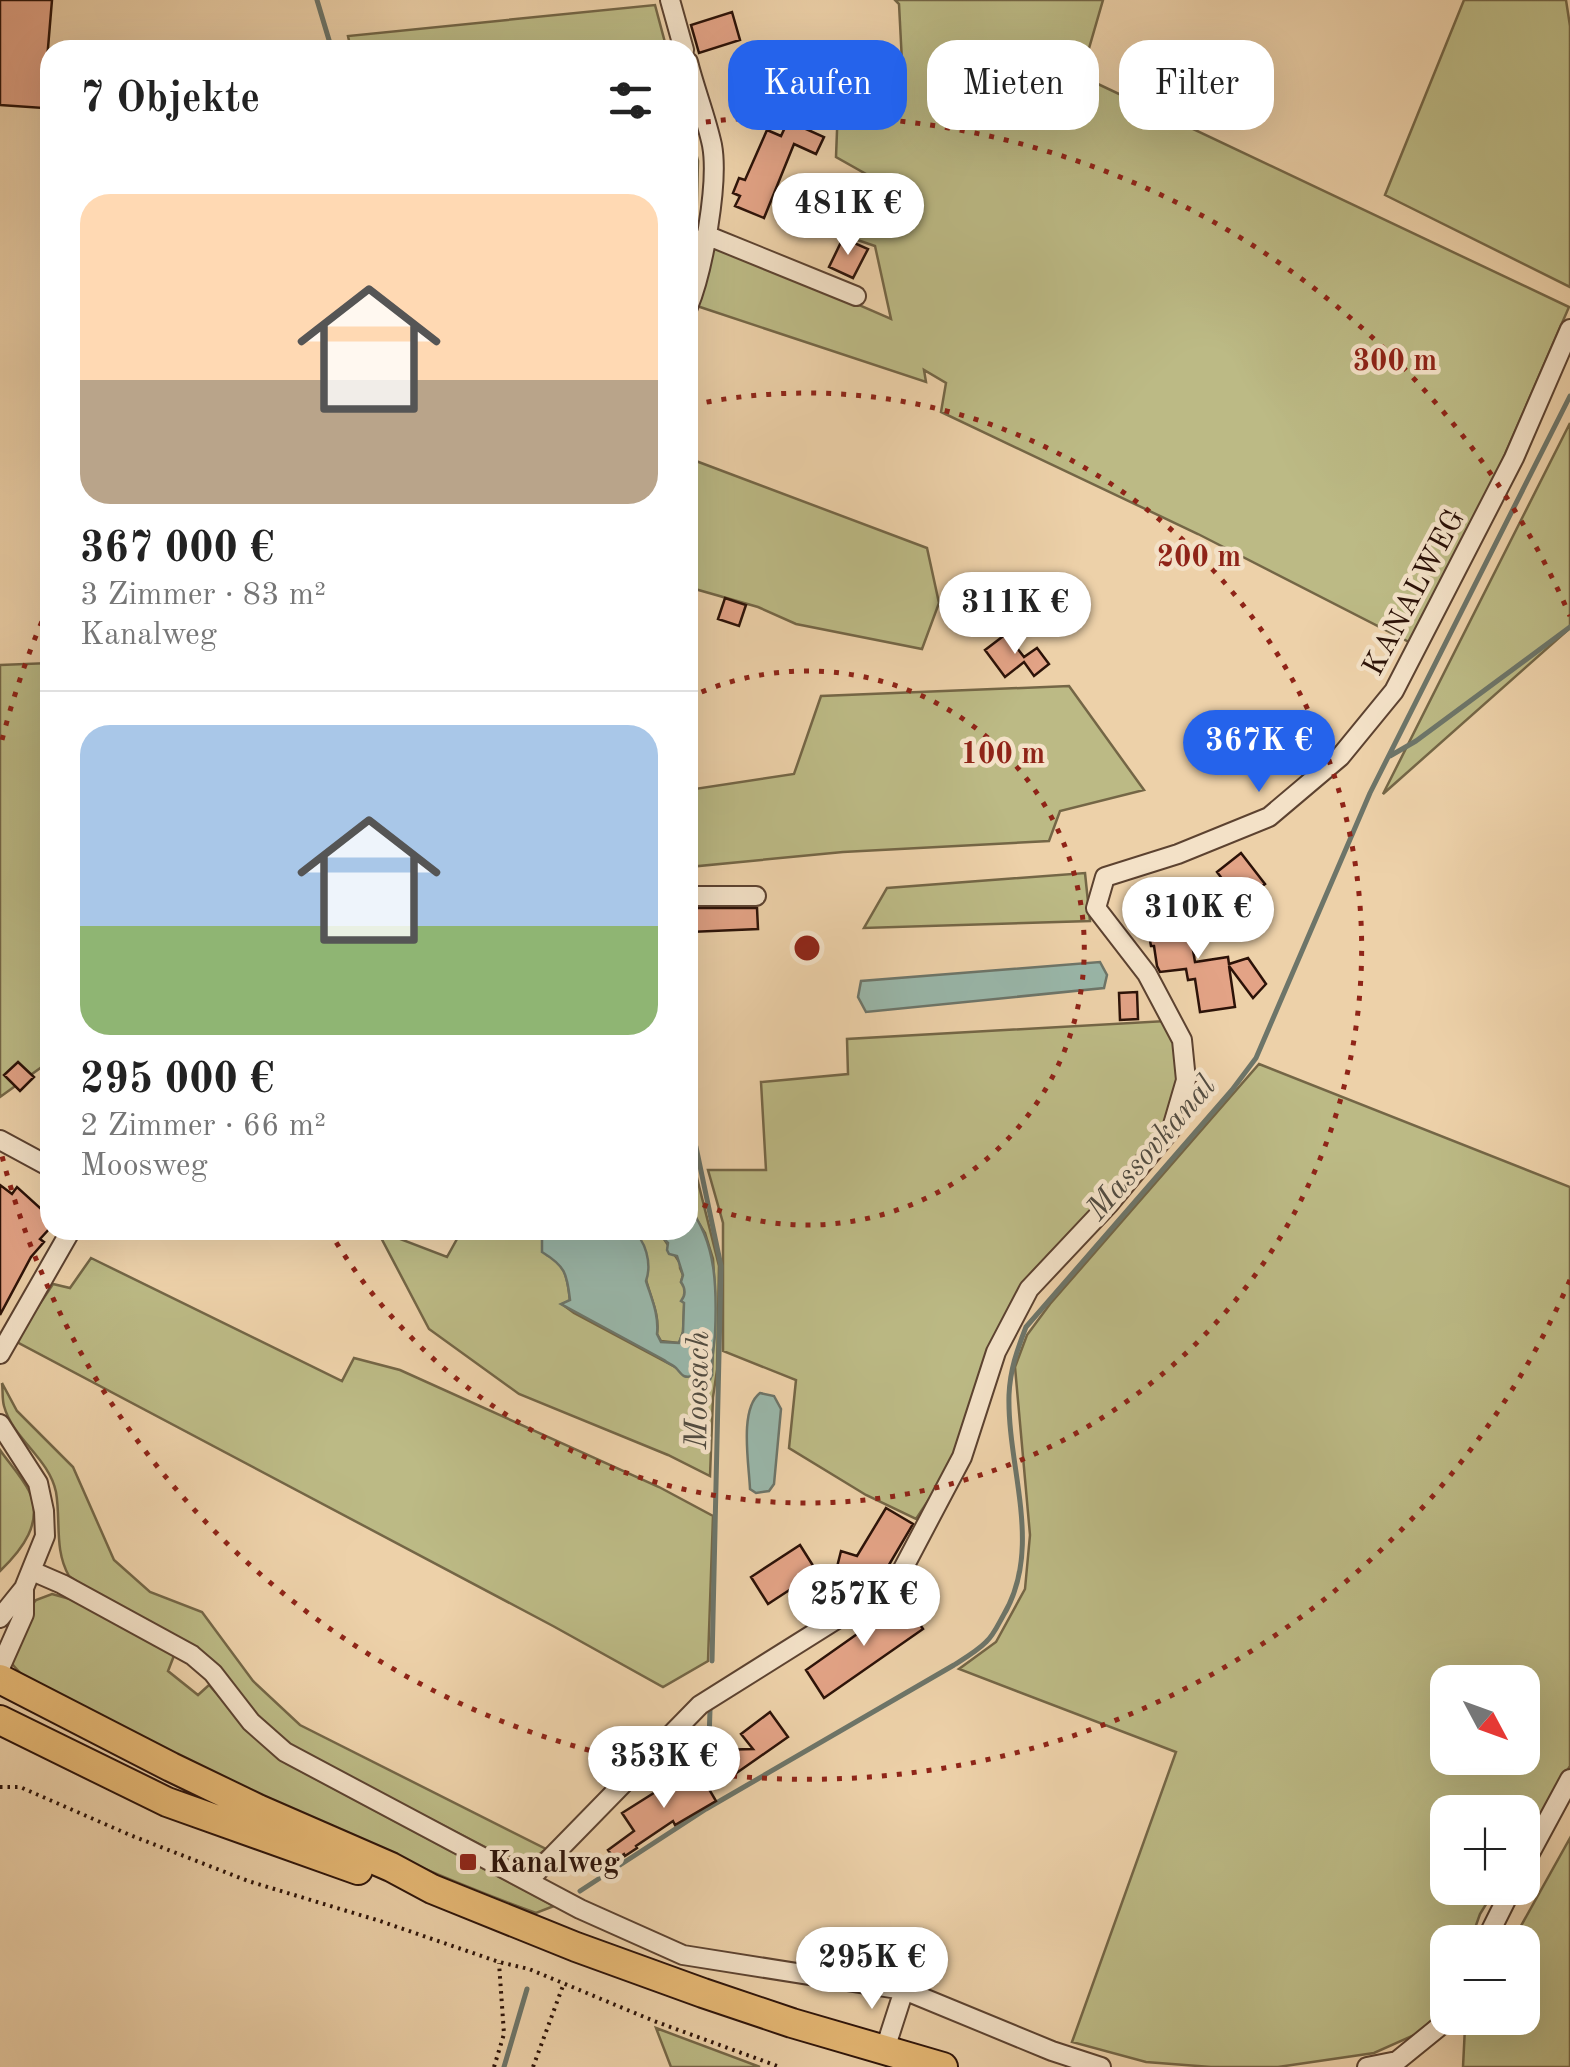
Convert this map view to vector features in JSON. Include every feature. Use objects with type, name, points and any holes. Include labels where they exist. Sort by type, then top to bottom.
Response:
[{"type":"main road","points":[[0,1679],[206,1784],[432,1889],[703,1993],[942,2067]]},
{"type":"main road","points":[[0,1720],[167,1802],[400,1884],[432,1889]]},
{"type":"street","points":[[670,0],[681,40]]},
{"type":"street","points":[[698,97],[712,147],[714,179],[698,268]]},
{"type":"street","points":[[706,236],[856,296]]},
{"type":"street","name":"KANALWEG","points":[[528,1881],[700,1705],[896,1582],[962,1457],[996,1352],[1029,1289],[1134,1174],[1172,1128],[1177,1112],[1186,1080],[1182,1040],[1147,974],[1096,908],[1105,877],[1178,854],[1269,817],[1340,757],[1394,690],[1514,458],[1570,329]]},
{"type":"street","points":[[698,896],[756,896]]},
{"type":"street","points":[[0,1140],[40,1162]]},
{"type":"street","points":[[0,1354],[64,1240]]},
{"type":"street","points":[[0,1424],[38,1483],[45,1536],[28,1580],[24,1614],[0,1668]]},
{"type":"street","points":[[28,1580],[62,1584],[192,1655],[212,1672],[251,1722],[285,1752],[580,1909],[683,1956],[904,1990],[1101,2067]]},
{"type":"street","points":[[0,1618],[28,1580]]},
{"type":"street","points":[[1540,1834],[1570,1778]]},
{"type":"street","points":[[885,2049],[904,1990]]},
{"type":"street","points":[[1367,2067],[1397,2061],[1430,2034]]},
{"type":"path","points":[[0,1788],[20,1788],[248,1880],[529,1969],[780,2067]]},
{"type":"path","points":[[494,2067],[504,2034],[499,1962]]},
{"type":"path","points":[[534,2067],[564,1983]]},
{"type":"shaded area","points":[[895,0],[1103,0],[1091,40],[927,40],[927,130],[1099,130],[1099,85],[1119,94],[1119,130],[1195,130],[1569,307],[1503,459],[1413,644],[1198,534],[941,412],[946,383],[924,370],[926,382],[698,306],[698,235],[891,319],[875,246],[784,215],[800,181],[909,226],[912,200],[836,157],[837,130],[907,130],[907,40],[901,40],[899,4]]},
{"type":"shaded area","points":[[1464,0],[1566,0],[1570,26],[1570,287],[1385,195]]},
{"type":"shaded area","points":[[655,5],[664,40],[349,40],[348,36]]},
{"type":"shaded area","points":[[1570,423],[1570,628],[1383,794]]},
{"type":"shaded area","points":[[698,462],[927,548],[939,603],[922,649],[796,624],[758,607],[698,590]]},
{"type":"shaded area","points":[[40,663],[40,1068],[0,1097],[0,665]]},
{"type":"shaded area","points":[[1069,686],[1144,790],[1060,811],[1049,841],[843,852],[698,866],[698,788],[794,774],[821,696]]},
{"type":"shaded area","points":[[1085,873],[1090,921],[864,928],[887,888]]},
{"type":"shaded area","points":[[1100,962],[1107,975],[1104,988],[866,1012],[858,997],[861,981]]},
{"type":"shaded area","points":[[1166,1021],[1176,1044],[1181,1084],[1170,1124],[1029,1284],[951,1466],[916,1519],[866,1495],[789,1448],[796,1380],[723,1351],[723,1223],[708,1170],[766,1170],[761,1082],[848,1074],[847,1039]]},
{"type":"shaded area","points":[[1259,1064],[1570,1187],[1570,1766],[1540,1816],[1540,1795],[1430,1795],[1430,1905],[1486,1905],[1476,1925],[1430,1925],[1430,2022],[1421,2032],[1374,2053],[1278,2067],[1146,2062],[1072,2042],[1176,1752],[959,1669],[996,1642],[1025,1589],[1030,1535],[1015,1367],[1027,1335]]},
{"type":"shaded area","points":[[698,1182],[719,1266],[710,1476],[519,1394],[429,1329],[382,1240],[403,1240],[447,1257],[456,1240],[543,1240],[547,1255],[562,1268],[567,1280],[570,1301],[562,1304],[693,1376],[712,1375],[715,1293],[713,1259],[698,1222]]},
{"type":"shaded area","points":[[698,1220],[710,1251],[716,1318],[709,1382],[699,1384],[694,1376],[684,1376],[664,1360],[561,1304],[570,1300],[566,1277],[560,1266],[542,1252],[542,1240],[641,1240],[657,1334],[661,1342],[679,1343],[683,1332],[683,1275],[677,1256],[667,1250],[665,1240],[698,1240]]},
{"type":"shaded area","points":[[639,1240],[665,1240],[680,1263],[685,1287],[679,1343],[661,1341],[657,1334],[656,1312]]},
{"type":"shaded area","points":[[91,1258],[342,1381],[354,1358],[400,1370],[659,1487],[713,1516],[708,1661],[663,1687],[15,1341],[53,1284],[70,1288]]},
{"type":"shaded area","points":[[2,1383],[17,1411],[73,1467],[114,1560],[150,1592],[202,1612],[253,1681],[300,1725],[546,1849],[525,1863],[489,1849],[295,1749],[237,1691],[69,1576],[61,1556],[52,1480],[9,1418]]},
{"type":"shaded area","points":[[760,1393],[774,1396],[781,1409],[774,1484],[769,1491],[756,1493],[750,1489],[747,1424],[749,1411]]},
{"type":"shaded area","points":[[0,1450],[29,1491],[34,1514],[23,1545],[0,1571]]},
{"type":"shaded area","points":[[52,1594],[70,1599],[175,1653],[168,1671],[198,1695],[209,1685],[255,1736],[286,1763],[554,1906],[536,1913],[411,1864],[188,1761],[22,1675],[13,1665],[11,1654],[28,1610],[36,1600]]},
{"type":"shaded area","points":[[1570,1838],[1570,2067],[1463,2067],[1465,2035],[1540,2035],[1540,1925],[1521,1925],[1533,1905],[1540,1905],[1540,1892]]},
{"type":"shaded area","points":[[656,2028],[760,2067],[671,2067]]},
{"type":"building","points":[[0,0],[52,0],[49,40],[40,40],[40,108],[0,105]]},
{"type":"building","points":[[732,12],[740,40],[728,40],[728,44],[699,53],[691,25]]},
{"type":"building","points":[[767,130],[781,136],[784,130],[808,130],[824,137],[816,154],[794,144],[764,218],[735,206],[740,196],[733,193],[739,178],[745,180]]},
{"type":"building","points":[[843,238],[868,249],[853,278],[829,267]]},
{"type":"building","points":[[725,598],[746,605],[739,626],[718,619]]},
{"type":"building","points":[[1006,634],[1024,657],[1037,648],[1049,664],[1034,676],[1024,662],[1005,677],[985,650]]},
{"type":"building","points":[[1241,853],[1265,884],[1221,918],[1209,903],[1229,888],[1217,872]]},
{"type":"building","points":[[698,908],[757,908],[758,929],[698,932]]},
{"type":"building","points":[[1186,908],[1195,962],[1228,957],[1229,964],[1248,958],[1266,984],[1253,998],[1229,966],[1235,1007],[1200,1012],[1195,979],[1188,980],[1186,969],[1160,972],[1145,914]]},
{"type":"building","points":[[1137,992],[1138,1019],[1120,1020],[1119,993]]},
{"type":"building","points":[[18,1062],[34,1077],[20,1091],[4,1075]]},
{"type":"building","points":[[0,1185],[12,1194],[17,1187],[40,1208],[40,1240],[44,1242],[31,1257],[0,1315]]},
{"type":"building","points":[[886,1508],[913,1524],[883,1575],[846,1598],[832,1587],[841,1551],[857,1556]]},
{"type":"building","points":[[800,1545],[817,1572],[768,1604],[751,1577]]},
{"type":"building","points":[[904,1601],[923,1629],[824,1698],[806,1670]]},
{"type":"building","points":[[770,1712],[788,1737],[715,1788],[715,1750],[753,1749],[741,1734]]},
{"type":"building","points":[[695,1765],[716,1801],[675,1825],[673,1821],[615,1860],[608,1850],[634,1831],[622,1813],[657,1791],[660,1796],[687,1780],[683,1773]]},
{"type":"waterway","name":"Moosach","points":[[317,0],[329,40]]},
{"type":"waterway","name":"Massovkanal","points":[[580,1891],[706,1809],[954,1665],[993,1634],[1015,1590],[1021,1563],[1021,1507],[1009,1395],[1014,1360],[1026,1327],[1256,1058],[1370,793],[1570,396]]},
{"type":"waterway","points":[[1390,756],[1570,627]]},
{"type":"waterway","name":"Moosach","points":[[698,1157],[721,1266],[712,1661]]},
{"type":"waterway","name":"Moosach","points":[[708,1770],[710,1710]]},
{"type":"waterway","name":"Moosach","points":[[504,2067],[527,1989]]},
{"type":"place","name":"Kanalweg","points":[[468,1862]]}]
